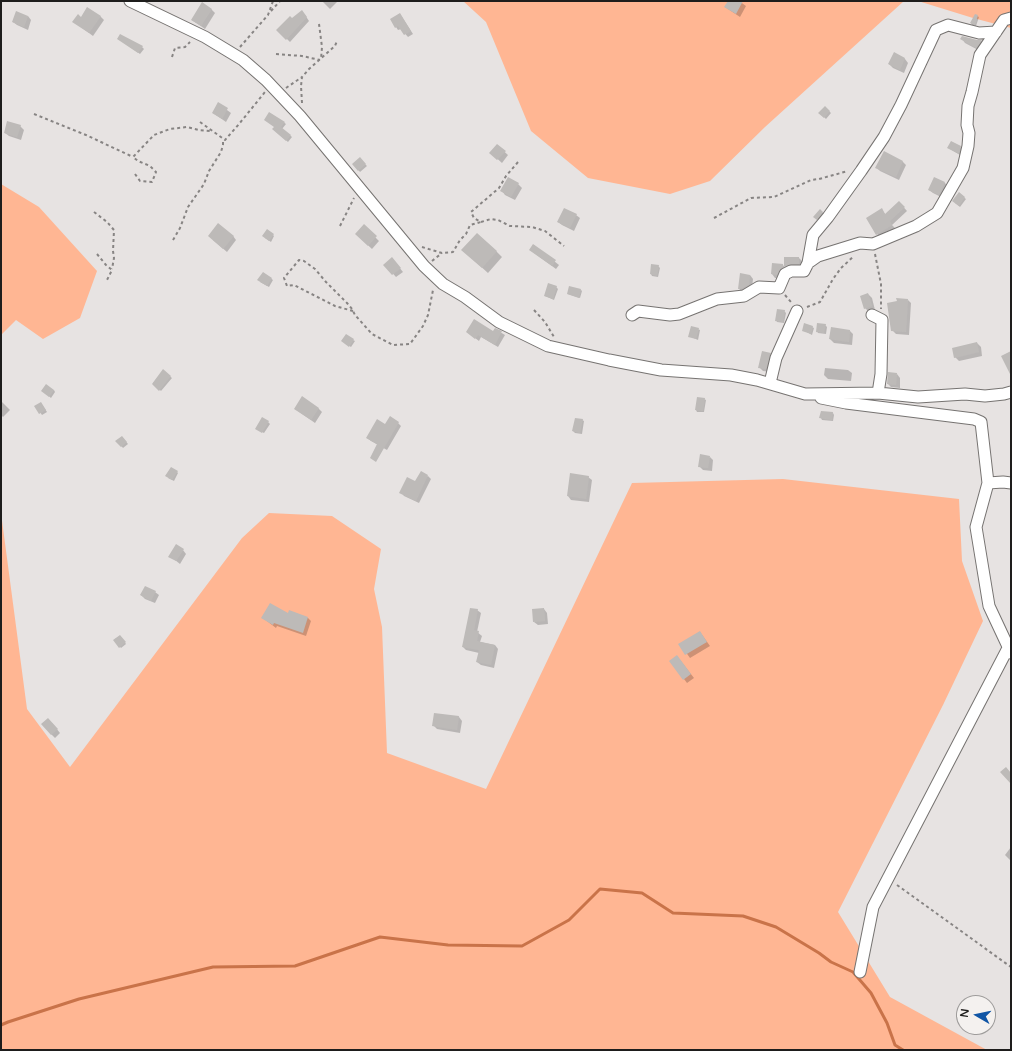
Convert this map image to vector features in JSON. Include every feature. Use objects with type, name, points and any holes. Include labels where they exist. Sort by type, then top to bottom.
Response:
[{"type":"street","points":[[130,1],[198,34],[243,60],[271,85],[302,119],[424,266],[443,284],[465,297],[499,322],[548,346],[609,360],[661,370],[731,375],[770,383],[805,394],[846,403],[974,419],[981,422],[988,483],[976,527],[989,606],[1009,646],[873,907],[860,972]]},
{"type":"street","points":[[808,263],[825,253],[860,243],[869,243],[916,226],[937,213],[963,168],[968,146],[968,106],[980,55],[1004,20],[1011,18]]},
{"type":"street","points":[[632,315],[638,311],[670,315],[678,314],[717,299],[744,296],[759,287],[779,288],[785,274],[791,271],[804,271],[808,263],[813,235],[861,171],[887,130],[936,30],[948,25],[979,32],[996,32]]},
{"type":"street","points":[[770,383],[776,358],[797,310]]},
{"type":"street","points":[[877,318],[881,374],[878,393]]},
{"type":"street","points":[[805,394],[878,393],[918,397],[965,394],[985,396],[1011,392]]},
{"type":"street","points":[[988,483],[1011,483]]},
{"type":"path","points":[[268,15],[273,1]]},
{"type":"path","points":[[235,55],[244,41],[261,24],[280,1]]},
{"type":"path","points":[[319,24],[322,47],[320,60]]},
{"type":"path","points":[[172,57],[175,48],[184,47],[198,34]]},
{"type":"path","points":[[279,94],[302,77],[335,46],[337,41]]},
{"type":"path","points":[[276,54],[302,56],[320,60]]},
{"type":"path","points":[[302,77],[301,97],[304,110],[302,119]]},
{"type":"path","points":[[223,139],[225,140],[232,133],[271,85]]},
{"type":"path","points":[[34,114],[86,135],[133,157],[150,166],[156,172],[152,182],[140,181],[135,174]]},
{"type":"path","points":[[200,122],[223,139]]},
{"type":"path","points":[[133,157],[154,135],[170,129],[187,126],[199,130],[212,131]]},
{"type":"path","points":[[172,240],[180,228],[188,207],[204,184],[209,170],[221,152],[223,139]]},
{"type":"path","points":[[481,222],[474,218],[471,212],[499,188],[506,176],[518,162]]},
{"type":"path","points":[[714,218],[751,198],[774,197],[810,180],[819,179],[845,171],[861,171]]},
{"type":"path","points":[[340,226],[353,200],[361,189]]},
{"type":"path","points":[[94,212],[107,222],[114,230],[114,258],[112,269],[107,280]]},
{"type":"path","points":[[407,244],[424,247],[442,253],[453,252],[470,226],[491,219],[498,220],[510,226],[532,226],[545,231],[564,246]]},
{"type":"path","points":[[779,288],[797,310],[820,302],[841,268],[869,243],[881,284],[880,305],[877,318]]},
{"type":"path","points":[[97,254],[106,265],[112,269]]},
{"type":"path","points":[[353,311],[335,306],[294,285],[286,286],[284,278],[299,260],[304,261],[315,269],[347,303],[353,311],[359,320],[372,334],[393,345],[410,344],[426,320],[434,289],[439,280]]},
{"type":"path","points":[[534,310],[545,322],[553,336],[556,348]]},
{"type":"path","points":[[888,878],[1011,967]]},
{"type":"shaded area","points":[[463,1],[904,1],[765,127],[710,181],[670,194],[588,178],[531,131],[486,22]]},
{"type":"shaded area","points":[[918,1],[1011,1],[1011,28],[973,18]]},
{"type":"shaded area","points":[[1,184],[39,207],[97,271],[80,318],[43,339],[16,320],[1,335]]},
{"type":"shaded area","points":[[783,479],[959,499],[962,561],[983,621],[943,705],[838,912],[890,997],[956,1033],[956,1035],[960,1035],[987,1050],[1,1050],[1,513],[27,709],[70,767],[242,538],[269,513],[332,516],[381,549],[374,589],[382,627],[387,753],[486,789],[632,483]]},
{"type":"building","points":[[728,1],[743,1],[736,14],[724,7]]},
{"type":"building","points":[[202,2],[212,9],[201,26],[191,20]]},
{"type":"building","points":[[87,7],[101,16],[89,33],[72,22],[78,14],[81,17]]},
{"type":"building","points":[[302,10],[307,17],[286,40],[276,30],[290,16],[292,18]]},
{"type":"building","points":[[16,11],[28,16],[24,27],[12,22]]},
{"type":"building","points":[[400,13],[411,31],[404,35],[398,26],[395,28],[390,19]]},
{"type":"building","points":[[975,14],[978,15],[975,25],[970,23]]},
{"type":"building","points":[[120,34],[143,46],[138,53],[117,39]]},
{"type":"building","points":[[962,36],[982,40],[976,48],[960,39]]},
{"type":"building","points":[[894,52],[905,58],[900,70],[888,64]]},
{"type":"building","points":[[218,102],[228,108],[222,119],[212,113]]},
{"type":"building","points":[[825,106],[830,111],[824,118],[818,113]]},
{"type":"building","points":[[269,112],[285,122],[281,127],[291,135],[286,141],[272,129],[274,127],[264,120]]},
{"type":"building","points":[[7,121],[21,125],[17,137],[4,133]]},
{"type":"building","points":[[951,141],[961,146],[959,154],[947,148]]},
{"type":"building","points":[[497,144],[506,151],[497,160],[489,153]]},
{"type":"building","points":[[884,151],[903,161],[896,177],[875,168]]},
{"type":"building","points":[[360,157],[366,164],[358,171],[352,164]]},
{"type":"building","points":[[508,177],[519,183],[511,197],[500,191]]},
{"type":"building","points":[[934,177],[945,182],[939,195],[928,190]]},
{"type":"building","points":[[959,192],[965,197],[959,206],[952,201]]},
{"type":"building","points":[[899,201],[905,207],[890,221],[892,225],[876,235],[866,218],[882,208],[885,214]]},
{"type":"building","points":[[564,208],[577,214],[570,228],[557,222]]},
{"type":"building","points":[[820,209],[823,212],[817,220],[813,217]]},
{"type":"building","points":[[218,223],[234,236],[223,249],[208,236]]},
{"type":"building","points":[[364,224],[377,236],[368,246],[355,234]]},
{"type":"building","points":[[267,229],[274,234],[269,241],[262,236]]},
{"type":"building","points":[[477,233],[497,251],[482,268],[461,250]]},
{"type":"building","points":[[533,244],[556,260],[552,266],[529,250]]},
{"type":"building","points":[[392,257],[401,268],[392,275],[383,265]]},
{"type":"building","points":[[784,257],[799,257],[799,264],[791,264],[784,267]]},
{"type":"building","points":[[772,263],[783,264],[783,267],[777,275],[771,274]]},
{"type":"building","points":[[651,264],[659,265],[657,276],[650,274]]},
{"type":"building","points":[[263,272],[272,278],[267,286],[257,280]]},
{"type":"building","points":[[740,273],[750,275],[749,285],[738,289]]},
{"type":"building","points":[[548,283],[557,286],[553,299],[544,296]]},
{"type":"building","points":[[569,286],[581,289],[579,298],[567,294]]},
{"type":"building","points":[[868,293],[872,306],[864,309],[860,296]]},
{"type":"building","points":[[896,298],[908,299],[906,332],[891,331],[887,303],[897,301]]},
{"type":"building","points":[[777,309],[785,310],[783,322],[775,321]]},
{"type":"building","points":[[474,319],[493,331],[495,328],[502,331],[495,345],[478,335],[475,339],[466,332]]},
{"type":"building","points":[[804,323],[813,326],[811,334],[802,331]]},
{"type":"building","points":[[817,323],[826,324],[824,333],[816,332]]},
{"type":"building","points":[[691,326],[699,328],[696,339],[688,337]]},
{"type":"building","points":[[831,327],[850,330],[849,342],[829,339]]},
{"type":"building","points":[[346,334],[354,339],[349,347],[341,341]]},
{"type":"building","points":[[977,342],[979,352],[954,358],[952,348]]},
{"type":"building","points":[[762,351],[771,353],[766,369],[758,368]]},
{"type":"building","points":[[1011,351],[1011,376],[1001,356]]},
{"type":"building","points":[[163,369],[171,376],[159,391],[152,384]]},
{"type":"building","points":[[888,372],[897,373],[896,385],[887,384]]},
{"type":"building","points":[[46,384],[54,390],[49,397],[41,391]]},
{"type":"building","points":[[302,396],[319,408],[311,420],[294,409]]},
{"type":"building","points":[[697,397],[705,398],[703,411],[695,410]]},
{"type":"building","points":[[41,402],[46,410],[39,414],[34,406]]},
{"type":"building","points":[[821,411],[833,412],[832,420],[819,418]]},
{"type":"building","points":[[390,416],[399,422],[376,462],[370,458],[377,444],[366,438],[377,419],[385,424]]},
{"type":"building","points":[[262,417],[269,421],[262,433],[255,429]]},
{"type":"building","points":[[575,418],[583,419],[580,433],[572,431]]},
{"type":"building","points":[[122,436],[127,442],[121,447],[115,441]]},
{"type":"building","points":[[700,454],[710,456],[708,468],[698,467]]},
{"type":"building","points":[[171,467],[178,471],[172,480],[165,476]]},
{"type":"building","points":[[421,471],[428,475],[416,501],[399,493],[407,477],[415,481]]},
{"type":"building","points":[[570,473],[589,476],[586,499],[567,496]]},
{"type":"building","points":[[176,544],[184,549],[176,561],[168,557]]},
{"type":"building","points":[[145,586],[156,591],[151,601],[140,595]]},
{"type":"building","points":[[270,603],[288,613],[289,610],[308,617],[303,633],[274,623],[273,625],[261,618]]},
{"type":"building","points":[[470,608],[478,609],[474,630],[479,631],[477,641],[495,645],[491,665],[476,662],[479,650],[462,647]]},
{"type":"building","points":[[544,608],[545,621],[533,622],[532,609]]},
{"type":"building","points":[[700,631],[707,642],[685,655],[678,644]]},
{"type":"building","points":[[120,635],[126,642],[119,648],[113,640]]},
{"type":"building","points":[[677,655],[691,674],[683,680],[669,661]]},
{"type":"building","points":[[434,713],[459,716],[457,730],[432,726]]},
{"type":"building","points":[[48,718],[58,729],[51,735],[41,724]]},
{"type":"building","points":[[1006,767],[1011,773],[1011,784],[1000,772]]},
{"type":"waterway","points":[[1,1025],[79,999],[213,967],[295,966],[380,937],[448,945],[522,946],[569,920],[600,889],[642,893],[673,913],[743,916],[776,927],[831,962],[853,972],[871,993],[887,1023],[895,1045],[903,1050]]}]
